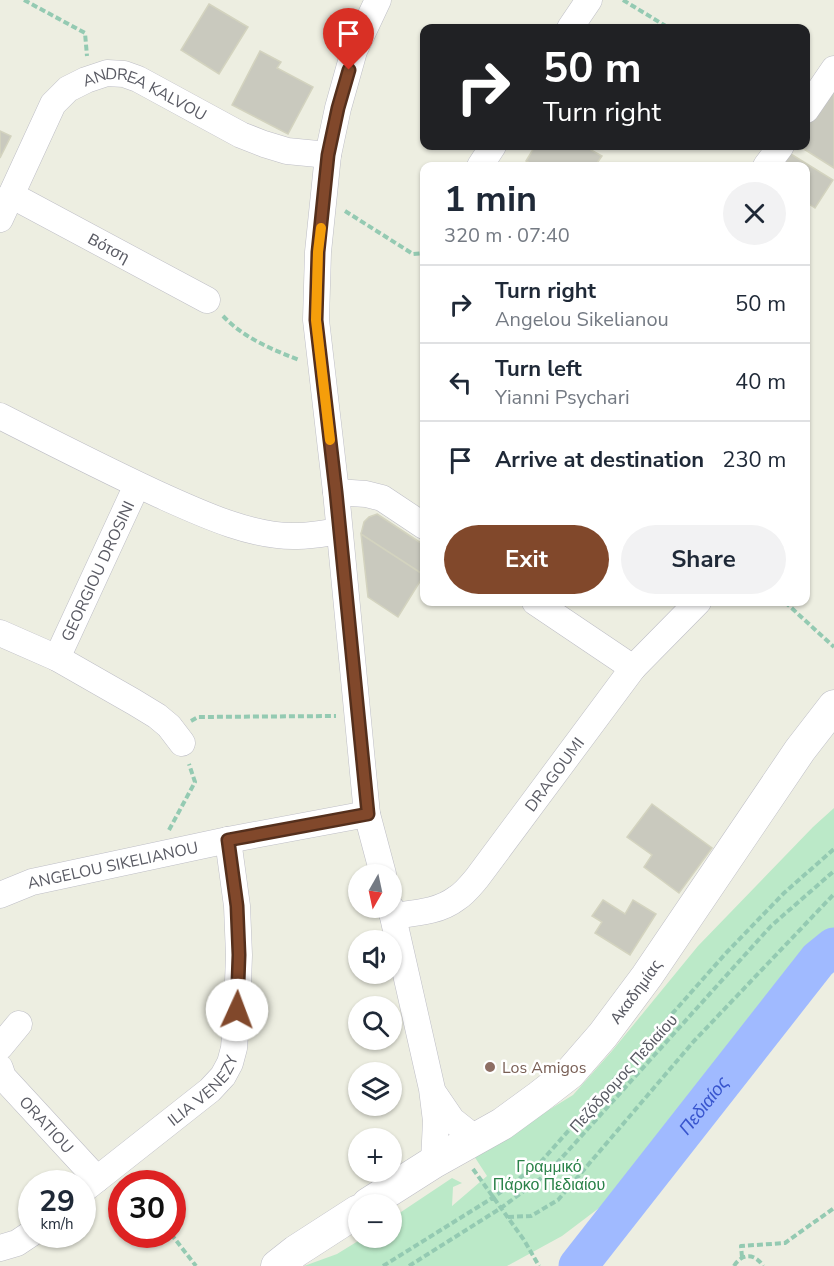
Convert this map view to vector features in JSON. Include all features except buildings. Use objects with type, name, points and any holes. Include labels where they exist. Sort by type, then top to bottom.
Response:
[{"type":"street","points":[[378,0],[354,51],[328,155],[318,252],[316,320],[336,492],[368,814],[380,864]]},
{"type":"street","points":[[573,24],[589,0]]},
{"type":"street","points":[[810,104],[834,69]]},
{"type":"street","name":"ANDREA KALVOU","points":[[0,219],[53,104],[68,89],[107,73],[124,74],[138,79],[241,135],[287,151],[328,155]]},
{"type":"street","name":"Βότση","points":[[11,195],[207,300]]},
{"type":"street","points":[[0,416],[206,516],[274,534],[298,536],[339,531]]},
{"type":"street","name":"GEORGIOU DROSINI","points":[[57,658],[137,484]]},
{"type":"street","points":[[336,492],[366,494],[382,498],[420,523]]},
{"type":"street","points":[[541,606],[633,668]]},
{"type":"street","name":"DRAGOUMI","points":[[402,911],[431,910],[446,905],[458,898],[471,885],[633,668],[694,606]]},
{"type":"street","name":"GEORGIOU DROSINI","points":[[0,633],[57,658],[157,716],[178,737]]},
{"type":"street","name":"Ακαδημίας","points":[[384,1194],[502,1124],[570,1072],[603,1035],[647,976],[800,750],[834,706]]},
{"type":"street","name":"ANGELOU SIKELIANOU","points":[[0,895],[32,882],[228,840],[368,814]]},
{"type":"street","name":"ILIA VENEZY","points":[[96,1180],[210,1090],[223,1076],[230,1063],[234,1048],[239,955],[237,906],[228,840]]},
{"type":"street","points":[[393,918],[432,1089],[436,1122],[456,1150]]},
{"type":"street","points":[[0,1047],[18,1024]]},
{"type":"street","name":"ORATIOU","points":[[0,1068],[3,1077],[78,1170]]},
{"type":"street","points":[[432,1089],[452,1120],[456,1150]]},
{"type":"street","points":[[277,1266],[348,1218]]},
{"type":"street","points":[[0,1248],[18,1242]]},
{"type":"path","points":[[24,0],[85,33],[90,79]]},
{"type":"path","points":[[623,0],[662,24]]},
{"type":"path","points":[[324,197],[413,254],[420,253]]},
{"type":"path","points":[[207,300],[234,327],[268,348],[322,369]]},
{"type":"path","points":[[788,606],[834,647]]},
{"type":"path","points":[[156,855],[195,782],[178,737],[198,717],[358,716]]},
{"type":"path","points":[[383,1266],[494,1197],[539,1164],[726,953],[784,893],[834,849]]},
{"type":"path","name":"Πεζόδρομος Πεδιαίου","points":[[409,1266],[501,1208],[548,1173],[771,926],[834,871]]},
{"type":"path","points":[[508,1217],[531,1215],[558,1200],[694,1041],[834,894]]},
{"type":"path","points":[[456,1150],[494,1197],[539,1266]]},
{"type":"path","points":[[742,1257],[741,1246],[785,1243],[834,1208]]},
{"type":"path","points":[[182,1248],[196,1266]]},
{"type":"path","points":[[734,1266],[742,1257],[752,1256],[757,1258],[763,1266]]},
{"type":"green space","name":"Γραμμικό Πάρκο Πεδιαίου","points":[[834,808],[834,962],[786,996],[658,1138],[607,1202],[562,1236],[507,1266],[304,1266],[337,1254],[348,1247],[402,1248],[402,1211],[452,1178],[462,1183],[453,1187],[452,1206],[487,1176],[474,1156],[573,1095],[698,946]]},
{"type":"waterway","name":"Πεδιαίος","points":[[578,1266],[818,960],[834,947]]},
{"type":"slow traffic","points":[[321,228],[316,320],[330,440]]},
{"type":"place","name":"Los Amigos","points":[[490,1067]]},
{"type":"route","points":[[237,1010],[239,955],[237,906],[228,840],[368,814],[336,492],[316,320],[318,252],[328,155],[349,70]]}]
